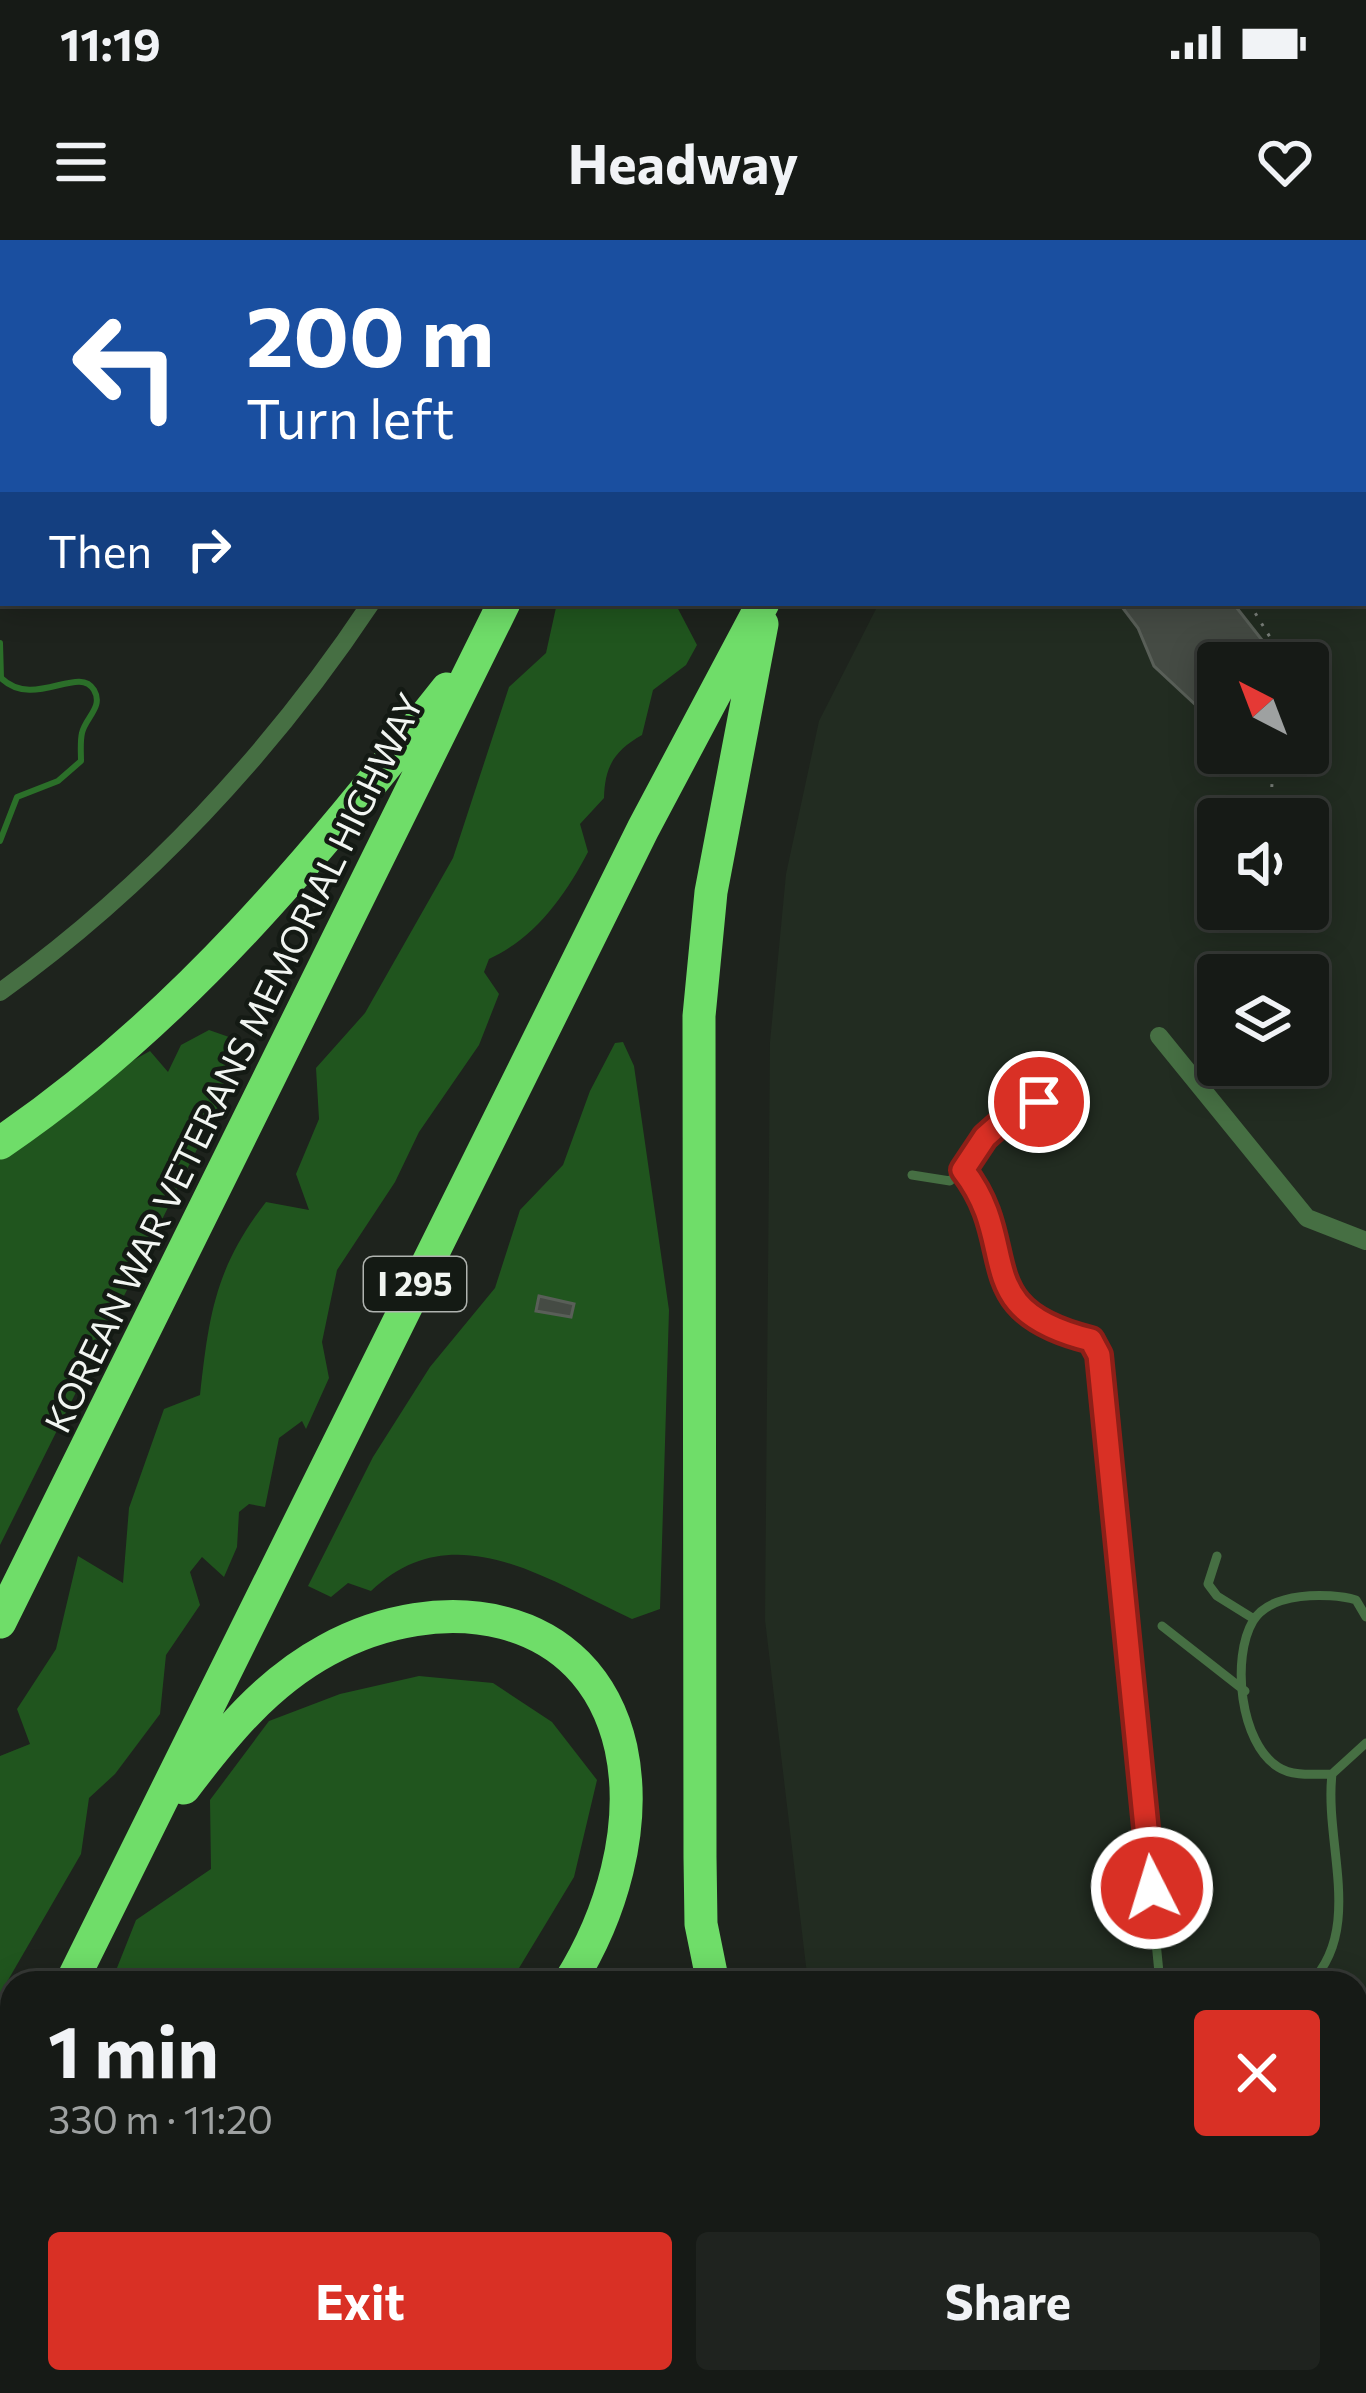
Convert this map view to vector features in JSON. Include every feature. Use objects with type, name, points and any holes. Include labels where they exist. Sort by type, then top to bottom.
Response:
[{"type":"highway","name":"KOREAN WAR VETERANS MEMORIAL HIGHWAY","points":[[0,1622],[357,910],[502,606]]},
{"type":"highway","name":"I 295","points":[[77,1971],[632,850],[763,606]]},
{"type":"highway","points":[[710,1971],[701,1924],[700,1857],[699,1016],[711,892],[764,606]]},
{"type":"highway","points":[[0,1143],[127,1046],[264,914],[485,640]]},
{"type":"highway","points":[[77,1971],[178,1796],[254,1704],[298,1668],[342,1642],[411,1618],[458,1614],[524,1629],[562,1652],[596,1691],[617,1735],[626,1802],[616,1874],[591,1943],[575,1971]]},
{"type":"street","points":[[0,992],[95,916],[206,810],[302,699],[369,606]]},
{"type":"street","points":[[1159,1036],[1306,1217],[1366,1240]]},
{"type":"lane","points":[[912,1175],[950,1181],[985,1137],[1011,1114],[1067,1089]]},
{"type":"lane","points":[[963,1170],[985,1198],[1012,1301],[1039,1323],[1091,1340],[1099,1355],[1159,1971]]},
{"type":"lane","points":[[1217,1556],[1208,1584],[1254,1619]]},
{"type":"lane","points":[[1332,1774],[1279,1768],[1256,1744],[1243,1651],[1254,1619],[1272,1603],[1337,1595],[1356,1600],[1366,1617]]},
{"type":"lane","points":[[1162,1626],[1245,1690]]},
{"type":"lane","points":[[1319,1971],[1335,1951],[1340,1923],[1329,1802],[1332,1774],[1366,1743]]},
{"type":"path","points":[[1251,606],[1273,642]]},
{"type":"shaded area","points":[[877,606],[1366,606],[1366,1971],[807,1971],[765,1620],[770,1042],[786,874],[819,721]]},
{"type":"green space","points":[[556,606],[677,606],[697,645],[686,665],[653,690],[642,735],[613,760],[604,798],[580,824],[588,852],[569,884],[534,928],[489,959],[484,972],[499,994],[479,1045],[419,1132],[395,1182],[337,1270],[322,1342],[329,1378],[306,1429],[302,1421],[279,1438],[265,1507],[249,1504],[239,1512],[237,1547],[224,1577],[202,1557],[190,1572],[200,1605],[166,1655],[160,1714],[115,1774],[89,1798],[81,1854],[13,1971],[0,1971],[0,1756],[30,1744],[17,1709],[56,1649],[78,1556],[123,1583],[129,1508],[164,1409],[200,1395],[211,1316],[235,1249],[266,1202],[309,1210],[296,1174],[319,1119],[316,1068],[365,1013],[453,858],[509,687],[546,653]]},
{"type":"green space","points":[[209,1030],[229,1037],[227,1089],[0,1545],[0,1153],[114,1071],[150,1051],[168,1072],[181,1045]]},
{"type":"green space","points":[[623,1042],[634,1066],[669,1310],[660,1609],[632,1619],[534,1573],[468,1555],[435,1557],[403,1568],[371,1591],[348,1583],[331,1597],[308,1586],[373,1457],[430,1367],[495,1288],[520,1210],[563,1165],[590,1091],[615,1043]]},
{"type":"green space","points":[[419,1676],[493,1683],[552,1722],[597,1780],[574,1877],[517,1971],[116,1971],[136,1920],[211,1869],[210,1800],[269,1721],[340,1694]]},
{"type":"building","points":[[1121,606],[1235,606],[1264,642],[1197,642],[1197,706],[1154,666],[1138,628]]},
{"type":"building","points":[[539,1296],[574,1304],[571,1317],[536,1311]]},
{"type":"waterway","points":[[0,643],[1,678],[14,687],[27,690],[87,683],[97,702],[82,733],[81,761],[58,781],[17,797],[0,841]]},
{"type":"route","points":[[1039,1102],[1011,1114],[985,1137],[963,1170],[985,1198],[990,1234],[1012,1301],[1039,1323],[1091,1340],[1099,1355],[1152,1888]]}]
